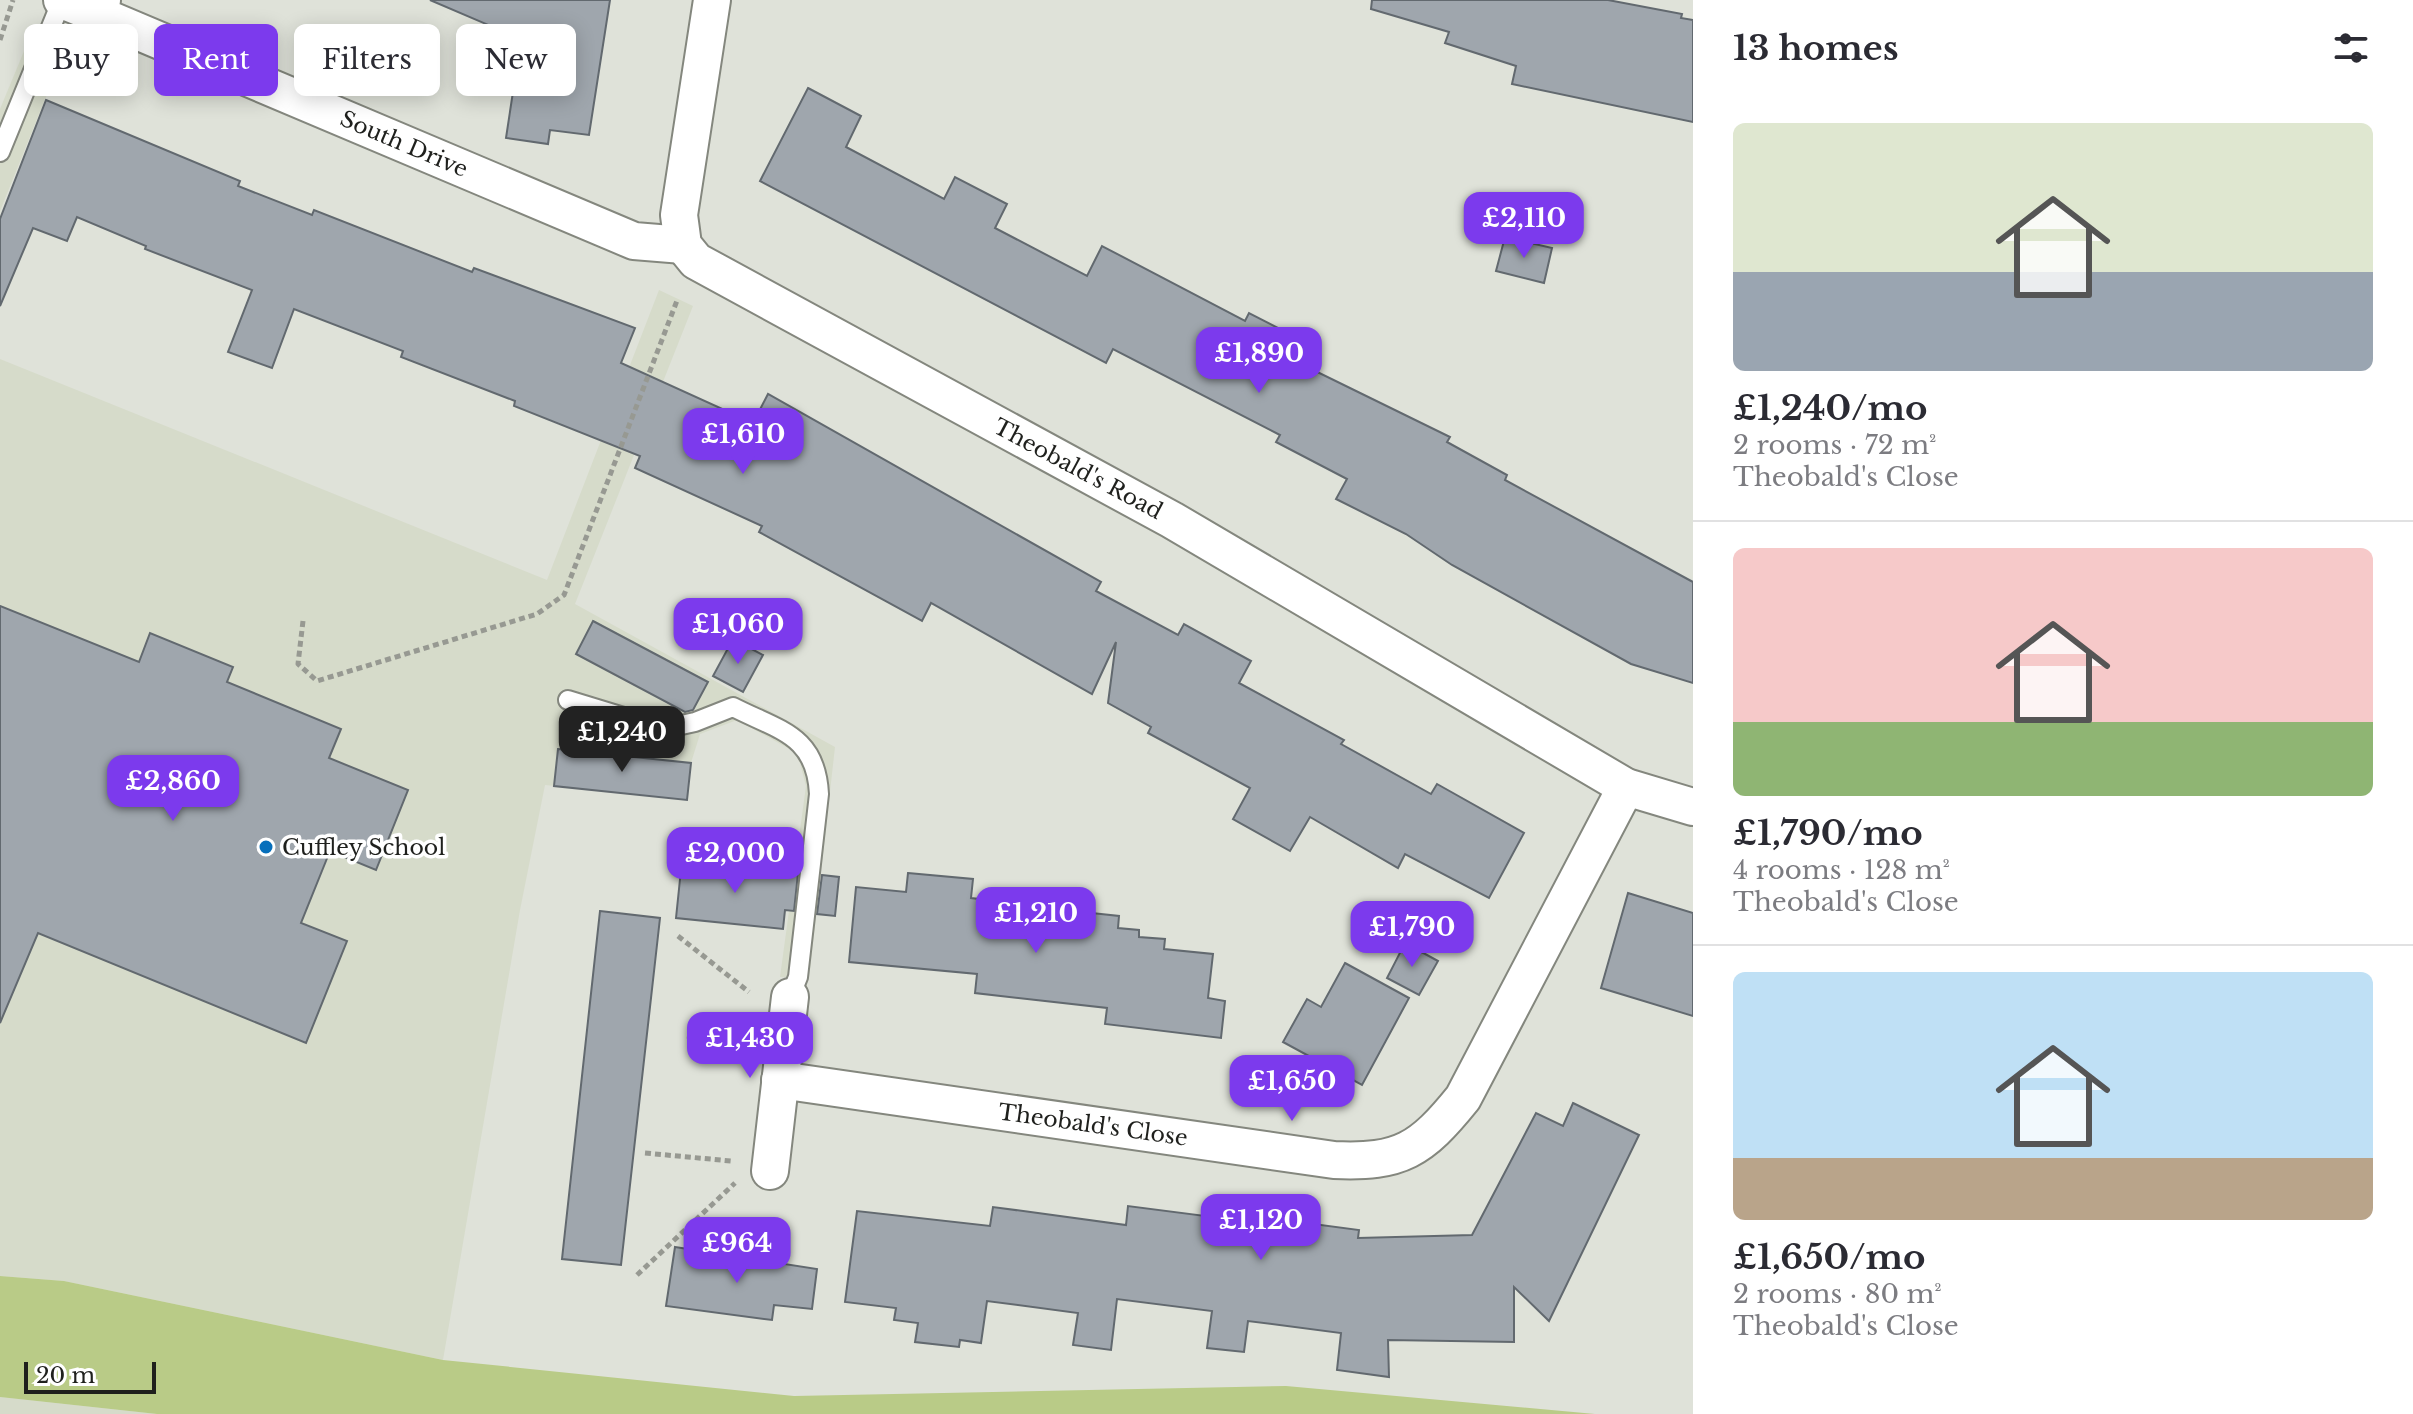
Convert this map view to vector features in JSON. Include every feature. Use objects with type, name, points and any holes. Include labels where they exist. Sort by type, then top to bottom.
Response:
[{"type":"street","name":"South Drive","points":[[62,0],[101,8],[634,241],[683,245]]},
{"type":"street","points":[[683,245],[679,215],[712,0]]},
{"type":"street","name":"Theobald's Road","points":[[683,245],[696,261],[718,275],[1172,520],[1626,787],[1693,807]]},
{"type":"street","name":"Theobald's Close","points":[[782,1064],[1334,1160],[1374,1162],[1407,1152],[1437,1130],[1463,1098],[1626,787]]},
{"type":"street","points":[[749,1171],[782,1064],[773,997]]},
{"type":"lane","points":[[0,152],[62,0]]},
{"type":"lane","points":[[568,700],[663,729],[695,722],[733,707],[803,744],[818,768],[819,794],[798,977],[773,997]]},
{"type":"path","points":[[0,40],[13,0]]},
{"type":"path","points":[[303,621],[298,664],[317,681],[537,614],[564,595],[682,291]]},
{"type":"path","points":[[678,936],[773,997]]},
{"type":"path","points":[[687,1036],[782,1064]]},
{"type":"path","points":[[645,1153],[749,1171]]},
{"type":"path","points":[[637,1275],[749,1171]]},
{"type":"shaded area","points":[[24,51],[24,96],[46,96],[0,211],[0,109]]},
{"type":"shaded area","name":"Cuffley School","points":[[659,290],[693,306],[575,604],[835,747],[809,979],[780,977],[806,786],[793,751],[737,720],[700,734],[691,763],[687,800],[545,785],[520,910],[443,1360],[64,1281],[0,1276],[0,359],[547,580]]},
{"type":"shaded area","points":[[0,1397],[157,1414],[0,1414]]},
{"type":"green space","points":[[0,1276],[64,1281],[443,1360],[794,1396],[1286,1386],[1595,1414],[157,1414],[0,1397]]},
{"type":"building","points":[[430,0],[610,0],[589,135],[550,130],[548,144],[506,138],[512,96],[576,96],[576,24],[486,24]]},
{"type":"building","points":[[1372,0],[1608,0],[1682,14],[1681,18],[1693,20],[1693,122],[1512,84],[1516,66],[1445,43],[1449,32],[1371,9]]},
{"type":"building","points":[[808,88],[861,116],[846,147],[944,199],[955,177],[1007,204],[995,228],[1087,276],[1102,246],[1245,321],[1249,313],[1315,347],[1305,366],[1450,437],[1447,442],[1507,475],[1505,480],[1693,582],[1693,683],[1631,664],[1452,565],[1406,534],[1336,499],[1347,479],[1276,442],[1280,435],[1113,349],[1106,363],[760,181]]},
{"type":"building","points":[[46,100],[240,181],[238,186],[312,215],[314,210],[472,272],[474,268],[635,328],[621,363],[753,423],[768,394],[1101,582],[1096,591],[1178,635],[1184,624],[1251,661],[1239,683],[1344,740],[1341,744],[1431,794],[1437,784],[1524,833],[1489,898],[1405,854],[1398,868],[1310,817],[1290,851],[1233,819],[1250,788],[1148,733],[1151,727],[1108,703],[1116,642],[1092,694],[931,603],[922,621],[759,532],[762,526],[635,468],[640,456],[514,406],[515,401],[401,357],[403,351],[294,309],[272,368],[228,352],[252,290],[145,249],[146,246],[77,217],[67,241],[33,228],[0,306],[0,219]]},
{"type":"building","points":[[1505,237],[1552,248],[1544,283],[1496,271]]},
{"type":"building","points":[[0,606],[139,662],[150,633],[233,667],[227,682],[341,729],[329,758],[408,790],[376,870],[330,851],[301,923],[347,941],[306,1043],[38,933],[0,1023]]},
{"type":"building","points":[[593,621],[708,682],[693,710],[685,712],[576,654]]},
{"type":"building","points":[[733,639],[763,655],[743,692],[713,676]]},
{"type":"building","points":[[558,749],[691,763],[687,800],[554,786]]},
{"type":"building","points":[[682,860],[798,873],[794,911],[785,910],[783,929],[676,918]]},
{"type":"building","points":[[908,873],[973,879],[971,898],[1014,903],[1013,917],[1081,925],[1083,912],[1119,916],[1118,928],[1139,930],[1139,937],[1165,939],[1164,949],[1213,954],[1208,998],[1225,1001],[1221,1038],[1105,1024],[1107,1008],[975,993],[977,974],[849,962],[856,887],[906,892]]},
{"type":"building","points":[[822,875],[839,877],[835,916],[817,914]]},
{"type":"building","points":[[1628,893],[1693,913],[1693,1016],[1601,988]]},
{"type":"building","points":[[600,911],[660,918],[621,1265],[562,1259]]},
{"type":"building","points":[[1405,943],[1438,961],[1419,995],[1387,978]]},
{"type":"building","points":[[1345,963],[1409,998],[1362,1085],[1283,1042],[1307,999],[1321,1007]]},
{"type":"building","points":[[1573,1103],[1639,1135],[1549,1321],[1514,1287],[1514,1342],[1388,1340],[1389,1377],[1337,1370],[1341,1333],[1248,1321],[1244,1352],[1207,1348],[1212,1311],[1117,1299],[1111,1350],[1073,1345],[1078,1313],[987,1301],[981,1343],[960,1340],[959,1347],[915,1342],[918,1323],[894,1320],[896,1308],[845,1302],[857,1211],[990,1226],[993,1207],[1126,1225],[1128,1206],[1259,1223],[1260,1217],[1359,1230],[1358,1238],[1472,1235],[1536,1113],[1563,1126]]},
{"type":"building","points":[[675,1247],[817,1269],[812,1309],[774,1305],[772,1320],[666,1306]]},
{"type":"place","name":"Cuffley School","points":[[266,847]]}]
